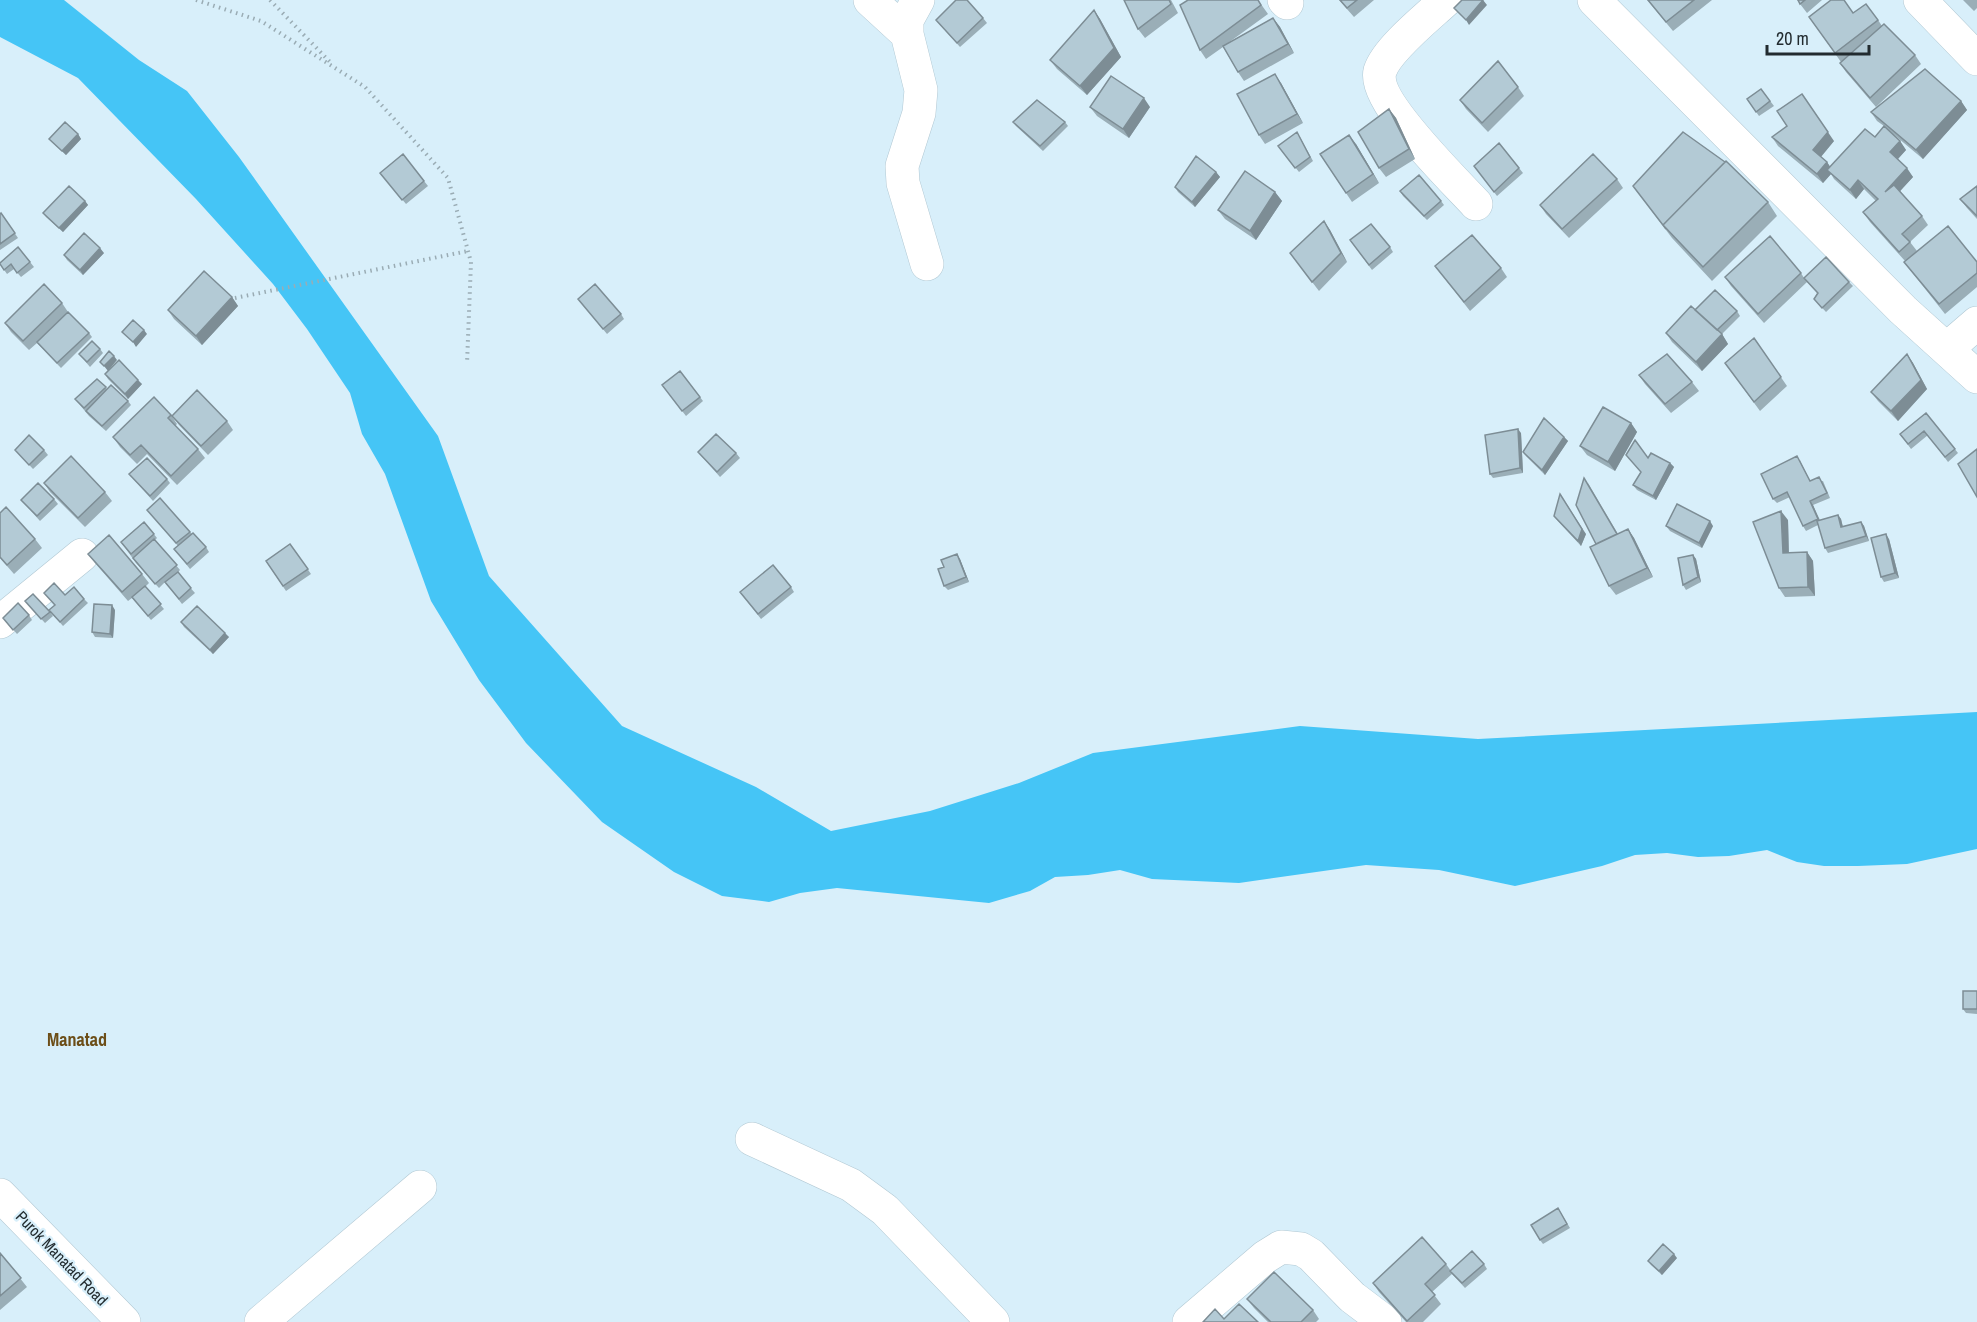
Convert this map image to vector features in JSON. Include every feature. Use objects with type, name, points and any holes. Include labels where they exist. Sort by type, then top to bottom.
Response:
[{"type":"street","points":[[870,0],[907,34]]},
{"type":"street","points":[[918,0],[907,20],[907,34],[921,90],[919,113],[902,166],[903,183],[927,264]]},
{"type":"street","points":[[1594,0],[1903,310],[1977,376]]},
{"type":"street","points":[[1920,0],[1977,58]]},
{"type":"street","points":[[1440,2],[1391,53],[1380,72],[1383,93],[1409,131],[1476,204]]},
{"type":"street","points":[[1948,348],[1977,323]]},
{"type":"street","points":[[0,622],[82,555]]},
{"type":"street","points":[[752,1139],[851,1185],[885,1210],[993,1322]]},
{"type":"street","points":[[261,1322],[420,1187]]},
{"type":"street","name":"Purok Manatad Road","points":[[5,1208],[124,1322]]},
{"type":"street","points":[[1189,1322],[1264,1257],[1281,1247],[1301,1249],[1311,1255],[1352,1298],[1385,1322]]},
{"type":"path","points":[[196,0],[261,21],[365,87],[448,178],[471,262],[467,364]]},
{"type":"path","points":[[270,0],[336,69]]},
{"type":"path","points":[[235,298],[468,251]]},
{"type":"water","points":[[0,0],[64,0],[139,60],[187,91],[239,157],[438,436],[489,576],[622,726],[756,787],[831,831],[930,811],[1019,783],[1093,753],[1300,726],[1478,739],[1977,712],[1977,849],[1907,864],[1858,866],[1824,866],[1797,862],[1767,850],[1729,856],[1698,857],[1667,853],[1635,855],[1602,866],[1515,886],[1439,870],[1366,865],[1239,883],[1152,879],[1120,870],[1055,877],[1030,891],[989,903],[837,888],[800,893],[769,902],[722,896],[674,872],[602,822],[526,743],[479,680],[431,601],[385,474],[362,434],[350,393],[307,329],[273,284],[196,199],[78,78],[0,37]]},
{"type":"building","points":[[956,0],[967,0],[983,18],[957,43],[936,20]]},
{"type":"building","points":[[1124,0],[1169,0],[1171,4],[1138,29]]},
{"type":"building","points":[[1188,0],[1258,0],[1261,5],[1200,50],[1180,5]]},
{"type":"building","points":[[1340,0],[1357,0],[1347,8]]},
{"type":"building","points":[[1462,0],[1483,0],[1466,20],[1454,8]]},
{"type":"building","points":[[1648,0],[1694,0],[1666,22]]},
{"type":"building","points":[[1831,0],[1844,0],[1853,13],[1866,4],[1878,20],[1835,53],[1809,17]]},
{"type":"building","points":[[1094,10],[1114,48],[1080,86],[1050,60]]},
{"type":"building","points":[[1273,18],[1288,44],[1238,72],[1223,46]]},
{"type":"building","points":[[1884,24],[1915,55],[1870,98],[1840,63]]},
{"type":"building","points":[[1498,61],[1518,87],[1482,123],[1460,100]]},
{"type":"building","points":[[1925,69],[1961,101],[1916,150],[1871,112]]},
{"type":"building","points":[[1275,74],[1297,114],[1259,135],[1237,94]]},
{"type":"building","points":[[1111,76],[1144,98],[1123,129],[1090,107]]},
{"type":"building","points":[[1761,89],[1770,101],[1756,112],[1747,99]]},
{"type":"building","points":[[1802,94],[1828,132],[1813,150],[1827,162],[1817,174],[1772,137],[1787,126],[1777,111]]},
{"type":"building","points":[[1037,100],[1065,122],[1040,146],[1013,122]]},
{"type":"building","points":[[1389,109],[1409,149],[1379,168],[1358,132]]},
{"type":"building","points":[[65,122],[78,134],[62,151],[49,139]]},
{"type":"building","points":[[1884,126],[1900,141],[1890,152],[1907,168],[1885,192],[1894,185],[1922,216],[1902,234],[1910,242],[1899,252],[1863,212],[1878,199],[1858,180],[1850,190],[1827,170],[1865,129],[1875,137]]},
{"type":"building","points":[[1297,132],[1310,157],[1295,168],[1278,146]]},
{"type":"building","points":[[1683,132],[1725,162],[1663,225],[1666,229],[1633,186]]},
{"type":"building","points":[[1349,135],[1373,174],[1346,193],[1320,154]]},
{"type":"building","points":[[1499,143],[1519,168],[1494,192],[1474,166]]},
{"type":"building","points":[[403,154],[424,181],[402,200],[380,173]]},
{"type":"building","points":[[1593,154],[1617,179],[1562,229],[1540,205]]},
{"type":"building","points":[[1196,156],[1216,172],[1192,202],[1175,187]]},
{"type":"building","points":[[1726,161],[1768,202],[1703,267],[1663,225]]},
{"type":"building","points":[[1245,171],[1275,192],[1250,231],[1218,210]]},
{"type":"building","points":[[1419,175],[1441,201],[1424,216],[1400,191]]},
{"type":"building","points":[[69,186],[85,201],[59,228],[43,213]]},
{"type":"building","points":[[1977,186],[1977,216],[1960,199]]},
{"type":"building","points":[[0,214],[15,233],[0,244]]},
{"type":"building","points":[[1324,221],[1341,253],[1312,282],[1290,253]]},
{"type":"building","points":[[1371,224],[1390,247],[1369,265],[1350,240]]},
{"type":"building","points":[[1948,226],[1977,262],[1977,273],[1939,304],[1904,262]]},
{"type":"building","points":[[84,233],[100,248],[80,270],[64,255]]},
{"type":"building","points":[[1472,235],[1501,268],[1464,302],[1435,266]]},
{"type":"building","points":[[1770,236],[1801,273],[1758,314],[1725,277]]},
{"type":"building","points":[[18,247],[30,262],[17,273],[11,264],[4,270],[0,263]]},
{"type":"building","points":[[1826,257],[1849,282],[1822,308],[1814,299],[1818,293],[1804,278]]},
{"type":"building","points":[[204,271],[232,297],[196,336],[168,310]]},
{"type":"building","points":[[44,284],[62,303],[23,341],[5,323]]},
{"type":"building","points":[[595,284],[621,314],[603,329],[578,299]]},
{"type":"building","points":[[1715,290],[1737,311],[1717,330],[1695,310]]},
{"type":"building","points":[[1691,306],[1722,334],[1696,362],[1666,333]]},
{"type":"building","points":[[68,312],[89,333],[57,363],[37,342]]},
{"type":"building","points":[[133,320],[144,330],[133,342],[122,332]]},
{"type":"building","points":[[1754,338],[1781,377],[1754,402],[1725,363]]},
{"type":"building","points":[[92,341],[100,349],[87,362],[79,354]]},
{"type":"building","points":[[109,351],[114,356],[104,366],[100,362]]},
{"type":"building","points":[[1667,354],[1692,382],[1665,404],[1639,375]]},
{"type":"building","points":[[1907,354],[1921,380],[1891,411],[1871,392]]},
{"type":"building","points":[[119,360],[138,380],[125,394],[105,374]]},
{"type":"building","points":[[680,371],[700,397],[682,411],[662,385]]},
{"type":"building","points":[[97,379],[106,387],[84,408],[75,399]]},
{"type":"building","points":[[111,385],[128,401],[102,426],[86,411]]},
{"type":"building","points":[[197,390],[227,421],[201,446],[172,416]]},
{"type":"building","points":[[154,397],[171,415],[168,418],[198,449],[171,476],[141,445],[130,455],[113,437]]},
{"type":"building","points":[[1603,407],[1631,423],[1608,462],[1580,446]]},
{"type":"building","points":[[1926,413],[1955,449],[1945,457],[1924,431],[1908,444],[1900,434]]},
{"type":"building","points":[[1544,418],[1564,437],[1542,470],[1523,452]]},
{"type":"building","points":[[1518,429],[1520,468],[1490,474],[1485,435]]},
{"type":"building","points":[[716,434],[736,453],[717,472],[698,452]]},
{"type":"building","points":[[29,435],[44,450],[29,465],[15,450]]},
{"type":"building","points":[[1635,440],[1648,458],[1651,453],[1670,463],[1653,496],[1633,485],[1641,472],[1626,455]]},
{"type":"building","points":[[1977,449],[1977,497],[1958,464]]},
{"type":"building","points":[[71,456],[105,492],[78,518],[44,483]]},
{"type":"building","points":[[1797,456],[1810,481],[1819,477],[1827,493],[1810,501],[1818,519],[1803,526],[1787,492],[1773,499],[1761,474]]},
{"type":"building","points":[[147,458],[167,479],[150,496],[129,474]]},
{"type":"building","points":[[1584,478],[1617,534],[1596,544],[1576,505]]},
{"type":"building","points":[[38,483],[54,499],[37,516],[21,500]]},
{"type":"building","points":[[1560,494],[1582,529],[1578,541],[1554,516]]},
{"type":"building","points":[[160,498],[190,532],[176,543],[147,510]]},
{"type":"building","points":[[1677,504],[1710,521],[1699,543],[1666,526]]},
{"type":"building","points":[[6,507],[35,539],[7,565],[0,557],[0,513]]},
{"type":"building","points":[[1781,511],[1783,553],[1807,552],[1808,587],[1779,588],[1753,522]]},
{"type":"building","points":[[1838,515],[1841,527],[1861,522],[1866,536],[1825,548],[1817,521]]},
{"type":"building","points":[[144,522],[154,534],[131,554],[121,542]]},
{"type":"building","points":[[1628,529],[1647,568],[1609,586],[1590,547]]},
{"type":"building","points":[[193,533],[206,547],[187,564],[174,549]]},
{"type":"building","points":[[1886,534],[1895,573],[1881,577],[1871,538]]},
{"type":"building","points":[[109,535],[142,574],[122,592],[88,554]]},
{"type":"building","points":[[154,539],[177,565],[155,584],[133,558]]},
{"type":"building","points":[[290,544],[308,569],[283,586],[266,561]]},
{"type":"building","points":[[957,554],[966,577],[944,586],[938,569],[944,567],[941,560]]},
{"type":"building","points":[[1693,555],[1698,577],[1683,585],[1678,558]]},
{"type":"building","points":[[773,565],[791,587],[758,614],[740,592]]},
{"type":"building","points":[[178,572],[191,588],[179,599],[165,582]]},
{"type":"building","points":[[54,583],[65,595],[74,587],[84,599],[60,622],[49,610],[55,605],[44,593]]},
{"type":"building","points":[[145,586],[161,604],[148,616],[132,597]]},
{"type":"building","points":[[33,594],[50,612],[41,619],[25,601]]},
{"type":"building","points":[[18,603],[29,615],[13,630],[3,618]]},
{"type":"building","points":[[94,604],[112,605],[110,634],[92,632]]},
{"type":"building","points":[[197,606],[225,633],[210,650],[181,622]]},
{"type":"building","points":[[1963,991],[1977,991],[1977,1009],[1963,1009]]},
{"type":"building","points":[[1558,1208],[1567,1224],[1540,1240],[1531,1225]]},
{"type":"building","points":[[1422,1237],[1446,1264],[1425,1284],[1435,1295],[1407,1321],[1373,1283]]},
{"type":"building","points":[[1663,1244],[1674,1254],[1659,1271],[1648,1261]]},
{"type":"building","points":[[1472,1251],[1484,1264],[1462,1283],[1450,1271]]},
{"type":"building","points":[[0,1253],[21,1278],[0,1296]]},
{"type":"building","points":[[1274,1272],[1313,1310],[1301,1322],[1271,1322],[1247,1299]]},
{"type":"building","points":[[1239,1304],[1258,1322],[1203,1322],[1215,1309],[1224,1319]]},
{"type":"district","name":"Manatad","points":[[77,1040]]}]
